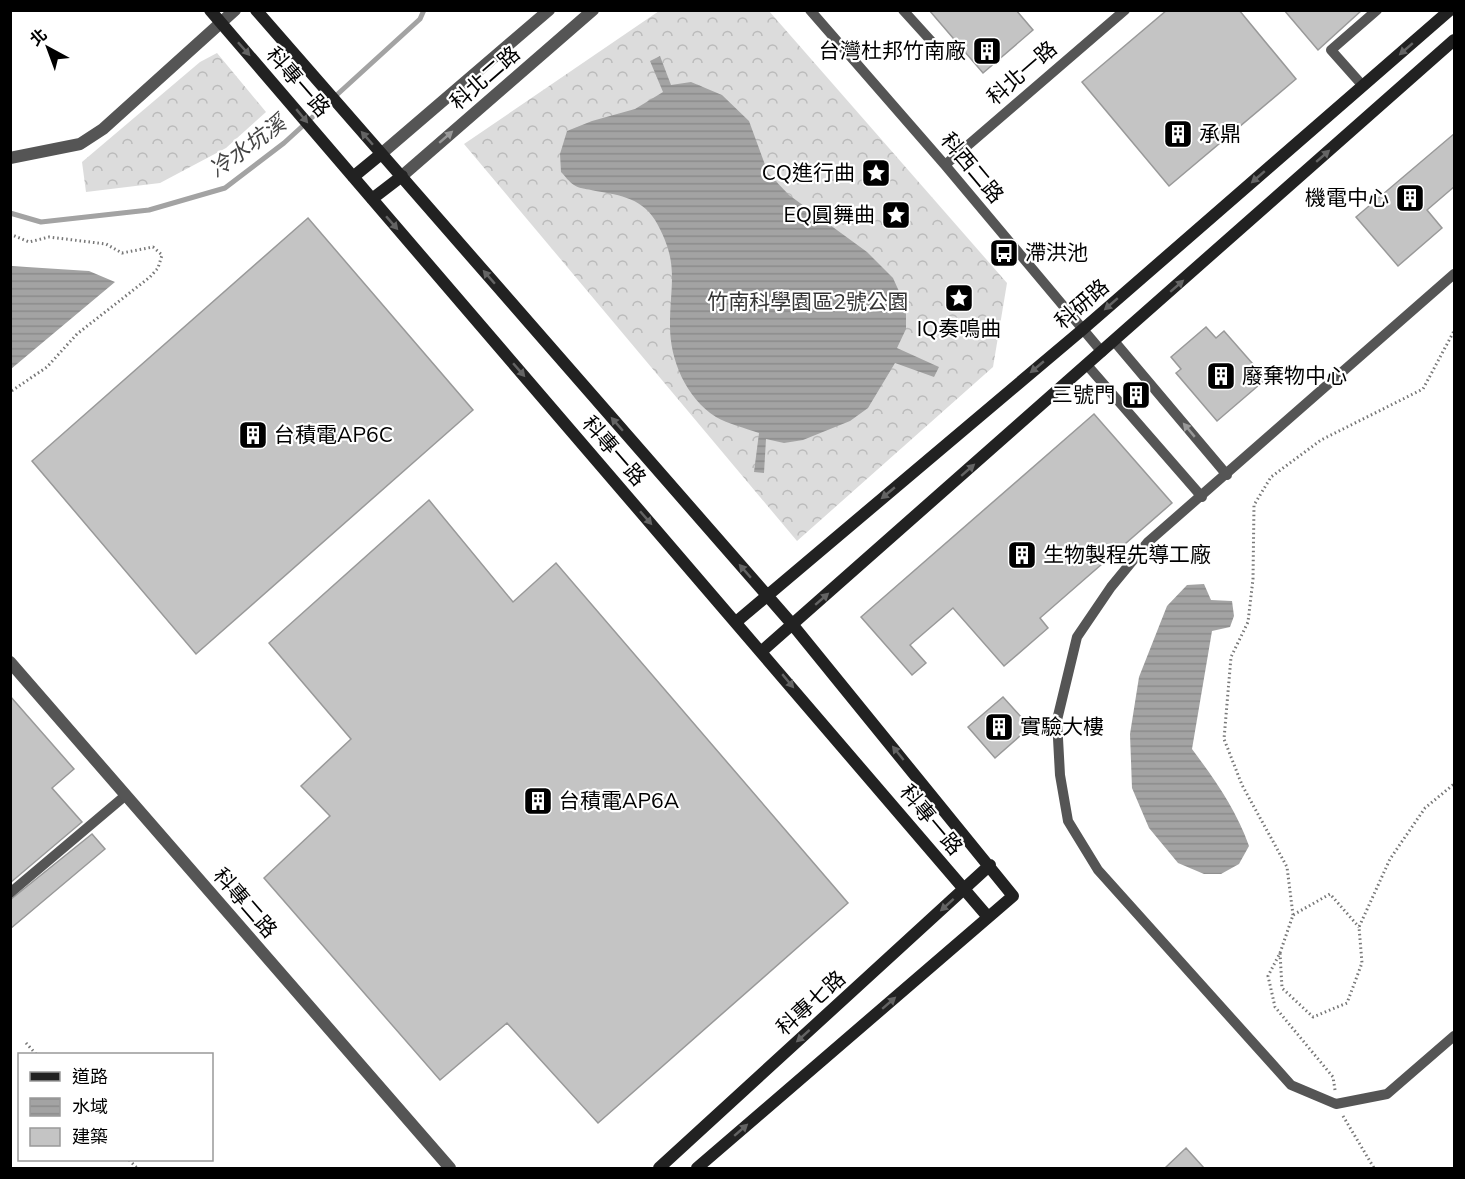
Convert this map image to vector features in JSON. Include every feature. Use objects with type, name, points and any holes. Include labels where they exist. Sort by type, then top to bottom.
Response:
[{"type":"street","name":"科專一路","points":[[210,10],[988,917],[1013,896],[990,865],[792,624],[256,10]]},
{"type":"street","points":[[10,158],[80,144],[102,129],[235,10]]},
{"type":"street","name":"科北二路","points":[[381,154],[549,10]]},
{"type":"street","name":"科北二路","points":[[402,176],[593,10]]},
{"type":"street","name":"科研路","points":[[736,622],[1082,330],[1450,10]]},
{"type":"street","points":[[762,651],[1455,40]]},
{"type":"street","points":[[353,177],[381,154]]},
{"type":"street","points":[[372,199],[402,176]]},
{"type":"street","name":"科專二路","points":[[10,662],[450,1168]]},
{"type":"street","name":"科專七路","points":[[659,1168],[990,865]]},
{"type":"street","points":[[697,1168],[988,917]]},
{"type":"lane","points":[[903,10],[932,42]]},
{"type":"lane","name":"科北一路","points":[[945,165],[1125,10]]},
{"type":"lane","points":[[1363,86],[1331,50],[1377,10]]},
{"type":"lane","name":"科西二路","points":[[816,13],[1102,352]]},
{"type":"lane","points":[[1455,274],[1148,542],[1111,587],[1077,637],[1057,720],[1060,775],[1068,821],[1098,870],[1291,1085],[1336,1104],[1387,1094],[1455,1036]]},
{"type":"lane","points":[[1114,341],[1227,475]]},
{"type":"lane","points":[[1087,365],[1202,497]]},
{"type":"lane","points":[[10,893],[126,795]]},
{"type":"path","points":[[10,234],[29,242],[49,237],[106,244],[122,253],[153,247],[162,255],[158,268],[150,277],[76,334],[47,367],[10,392]]},
{"type":"path","points":[[1374,1168],[1336,1104],[1333,1077],[1275,1007],[1268,976],[1280,953],[1293,915],[1287,867],[1242,784],[1224,739],[1231,657],[1248,622],[1253,579],[1254,505],[1271,477],[1321,440],[1423,388],[1455,331]]},
{"type":"path","points":[[1280,953],[1282,988],[1314,1017],[1347,1003],[1362,963],[1359,927],[1390,859],[1425,808],[1455,784]]},
{"type":"path","points":[[1293,915],[1330,894],[1359,927]]},
{"type":"path","points":[[26,1043],[35,1053]]},
{"type":"green space","name":"竹南科學園區2號公園","points":[[659,11],[769,11],[1007,283],[993,367],[797,541],[464,144]]},
{"type":"green space","points":[[217,53],[266,112],[226,148],[160,183],[86,192],[82,162],[200,62]]},
{"type":"water","points":[[660,56],[671,85],[691,82],[722,95],[749,121],[768,173],[789,195],[867,252],[893,278],[906,307],[906,329],[897,348],[939,367],[934,377],[895,363],[868,408],[850,421],[803,440],[784,443],[766,439],[764,473],[754,472],[759,433],[731,424],[705,409],[688,389],[682,377],[671,339],[671,261],[663,235],[655,220],[635,201],[578,187],[561,172],[560,154],[567,131],[592,121],[635,109],[663,92],[650,61]]},
{"type":"water","points":[[11,266],[89,271],[115,282],[11,369]]},
{"type":"water","points":[[1204,584],[1211,600],[1232,601],[1234,616],[1230,627],[1212,631],[1192,749],[1231,807],[1249,846],[1239,864],[1221,874],[1204,874],[1178,863],[1149,828],[1132,788],[1130,734],[1139,677],[1167,606],[1187,585]]},
{"type":"building","name":"台灣杜邦竹南廠","points":[[929,10],[1016,10],[1033,30],[983,73]]},
{"type":"building","name":"承鼎","points":[[1167,10],[1239,10],[1296,79],[1169,186],[1082,82]]},
{"type":"building","points":[[1284,10],[1362,10],[1318,50]]},
{"type":"building","name":"機電中心","points":[[1455,133],[1455,186],[1427,210],[1442,228],[1398,266],[1356,217]]},
{"type":"building","name":"台積電AP6C","points":[[308,218],[473,410],[196,654],[32,461]]},
{"type":"building","name":"廢棄物中心","points":[[1206,327],[1216,338],[1224,331],[1266,379],[1217,421],[1176,373],[1181,369],[1171,357]]},
{"type":"building","name":"三號門","points":[[1136,383],[1147,396],[1135,406],[1125,393]]},
{"type":"building","name":"生物製程先導工廠","points":[[1094,414],[1172,503],[1040,618],[1048,628],[1004,666],[953,608],[910,645],[926,663],[912,675],[861,617]]},
{"type":"building","name":"台積電AP6A","points":[[429,500],[513,602],[556,563],[848,903],[598,1123],[507,1023],[440,1080],[264,878],[330,816],[301,786],[351,739],[269,643]]},
{"type":"building","points":[[10,696],[74,769],[52,788],[82,822],[10,883]]},
{"type":"building","name":"實驗大樓","points":[[1003,697],[1030,727],[995,758],[968,727]]},
{"type":"building","points":[[92,834],[105,849],[10,929],[10,900]]},
{"type":"building","points":[[1186,1148],[1204,1168],[1165,1168]]},
{"type":"waterway","name":"冷水坑溪","points":[[10,213],[41,222],[149,210],[225,188],[284,143],[420,19],[424,10]]},
{"type":"place","name":"台灣杜邦竹南廠","points":[[987,51]]},
{"type":"place","name":"承鼎","points":[[1178,134]]},
{"type":"place","name":"CQ進行曲","points":[[876,173]]},
{"type":"place","name":"機電中心","points":[[1410,198]]},
{"type":"place","name":"EQ圓舞曲","points":[[896,215]]},
{"type":"place","name":"滯洪池","points":[[1004,253]]},
{"type":"place","name":"IQ奏鳴曲","points":[[959,298]]},
{"type":"place","name":"廢棄物中心","points":[[1221,376]]},
{"type":"place","name":"三號門","points":[[1136,395]]},
{"type":"place","name":"台積電AP6C","points":[[253,435]]},
{"type":"place","name":"生物製程先導工廠","points":[[1022,555]]},
{"type":"place","name":"實驗大樓","points":[[999,727]]},
{"type":"place","name":"台積電AP6A","points":[[538,801]]}]
